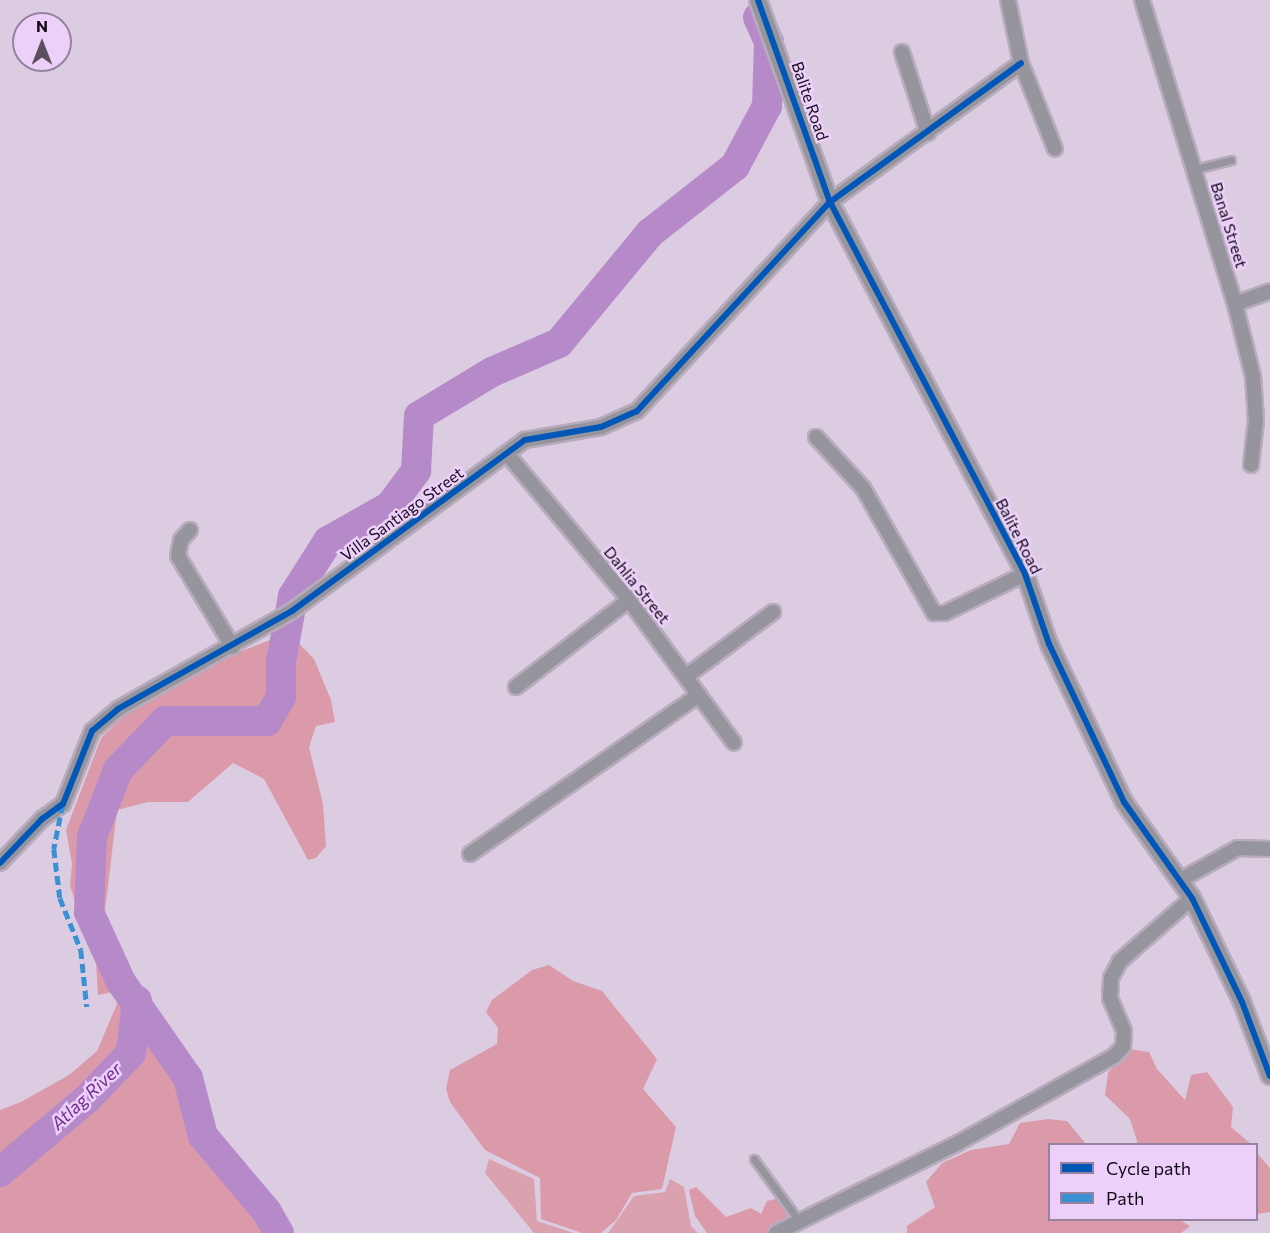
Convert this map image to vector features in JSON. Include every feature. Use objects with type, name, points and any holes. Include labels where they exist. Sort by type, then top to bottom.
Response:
[{"type":"street","name":"Balite Road","points":[[758,0],[782,60],[830,202],[1025,574],[1048,644],[1124,802],[1182,879],[1192,898],[1242,1002],[1270,1076]]},
{"type":"street","points":[[1008,0],[1021,63],[1054,149]]},
{"type":"street","name":"Banal Street","points":[[1142,0],[1235,304],[1256,397],[1251,465]]},
{"type":"street","points":[[902,52],[928,133]]},
{"type":"street","name":"Villa Santiago Street","points":[[0,863],[42,819],[63,804],[92,731],[118,709],[233,647],[292,611],[525,440],[601,427],[637,411],[830,202],[928,133],[1021,63]]},
{"type":"street","points":[[1235,304],[1270,291]]},
{"type":"street","points":[[816,437],[863,488],[934,613],[945,613],[1025,574]]},
{"type":"street","name":"Dahlia Street","points":[[507,454],[629,600],[688,675],[699,695],[734,743]]},
{"type":"street","points":[[190,530],[180,540],[178,556],[233,647]]},
{"type":"street","points":[[516,687],[629,600]]},
{"type":"street","points":[[688,675],[773,612]]},
{"type":"street","points":[[470,855],[699,695]]},
{"type":"street","points":[[1182,879],[1238,848],[1270,849]]},
{"type":"street","points":[[776,1233],[958,1143],[1114,1056],[1123,1047],[1124,1032],[1110,998],[1111,978],[1120,961],[1192,898]]},
{"type":"lane","points":[[1195,169],[1231,160]]},
{"type":"lane","points":[[754,1159],[799,1221]]},
{"type":"shaded area","points":[[289,633],[314,659],[331,700],[335,722],[316,726],[309,747],[323,804],[326,846],[316,858],[308,860],[264,779],[233,763],[188,802],[148,802],[117,810],[105,911],[126,960],[122,965],[125,972],[109,993],[98,995],[96,962],[70,886],[72,864],[66,830],[101,738],[124,716],[225,657]]},
{"type":"shaded area","points":[[549,965],[573,981],[602,991],[657,1059],[643,1089],[676,1127],[662,1189],[632,1193],[616,1220],[601,1233],[582,1233],[541,1219],[540,1178],[485,1150],[450,1102],[446,1089],[450,1070],[497,1044],[498,1028],[486,1012],[492,1000],[532,970]]},
{"type":"shaded area","points":[[134,983],[194,1067],[212,1127],[283,1233],[0,1233],[0,1110],[21,1102],[69,1075],[97,1051],[120,997]]},
{"type":"shaded area","points":[[1128,1049],[1149,1052],[1157,1069],[1185,1100],[1191,1075],[1207,1072],[1233,1107],[1231,1127],[1250,1143],[1138,1143],[1130,1119],[1105,1095],[1108,1073]]},
{"type":"shaded area","points":[[1048,1119],[1067,1121],[1085,1143],[1048,1143],[1048,1221],[1182,1221],[1190,1226],[1181,1233],[907,1233],[907,1226],[935,1207],[926,1182],[942,1163],[971,1150],[1009,1144],[1020,1123]]},
{"type":"shaded area","points":[[1258,1154],[1270,1168],[1270,1212],[1258,1214]]},
{"type":"shaded area","points":[[489,1159],[534,1179],[537,1221],[574,1233],[534,1233],[485,1173]]},
{"type":"shaded area","points":[[670,1179],[684,1187],[691,1226],[698,1233],[608,1233],[634,1196],[665,1192]]},
{"type":"shaded area","points":[[696,1187],[726,1217],[751,1208],[761,1214],[767,1201],[780,1198],[788,1210],[786,1233],[707,1233],[695,1216],[689,1190]]},
{"type":"waterway","points":[[279,1233],[267,1212],[203,1136],[188,1078],[121,982],[89,912],[92,837],[118,770],[165,721],[267,721],[281,697],[281,662],[293,596],[328,541],[390,506],[416,471],[419,416],[492,372],[559,343],[650,233],[735,166],[767,106],[769,42],[758,17]]},
{"type":"waterway","name":"Atlag River","points":[[0,1172],[88,1098],[131,1053],[137,1000]]},
{"type":"marked path","points":[[63,804],[54,849],[60,898],[81,950],[87,1007]]},
{"type":"cycle path","points":[[758,0],[830,202],[1025,574],[1049,644],[1124,802],[1192,898],[1242,1002],[1270,1076]]},
{"type":"cycle path","points":[[0,863],[42,819],[63,804],[92,731],[118,709],[292,611],[525,440],[601,427],[637,411],[830,202],[1021,63]]}]
